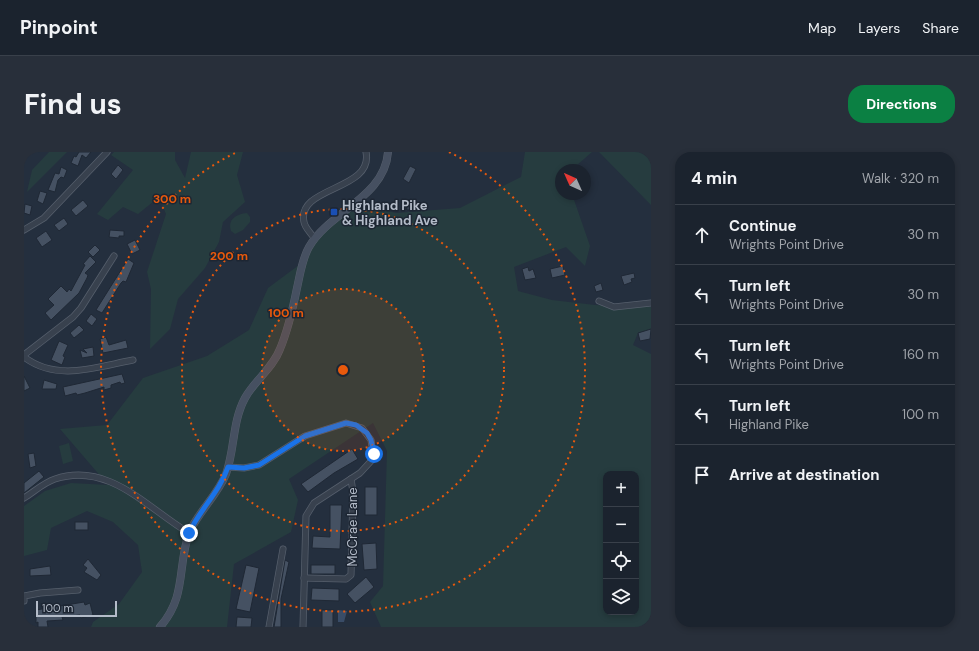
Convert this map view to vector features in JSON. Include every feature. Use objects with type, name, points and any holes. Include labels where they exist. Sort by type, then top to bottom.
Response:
[{"type":"street","points":[[24,230],[44,218],[107,152]]},
{"type":"street","points":[[314,238],[304,221],[304,212],[307,205],[320,196],[356,177],[364,167],[366,152]]},
{"type":"street","points":[[160,627],[174,609],[178,598],[189,533],[220,487],[228,467],[240,410],[250,389],[280,351],[290,317],[302,265],[308,249],[314,238],[330,222],[359,199],[373,185],[383,171],[388,152]]},
{"type":"street","points":[[114,256],[81,308],[73,317],[24,356],[34,364],[62,372],[90,369],[133,360]]},
{"type":"street","points":[[599,301],[614,307],[651,303]]},
{"type":"street","points":[[228,467],[244,468],[259,465],[305,436],[349,423],[362,428],[367,433],[373,449],[372,460],[368,467],[310,507],[305,521],[303,627]]},
{"type":"street","points":[[24,498],[54,479],[84,475],[98,477],[118,485],[189,533]]},
{"type":"street","name":"McCrae Lane","points":[[304,578],[346,579],[352,575],[354,492],[352,479]]},
{"type":"street","points":[[269,627],[282,549]]},
{"type":"street","points":[[24,596],[40,593],[78,590]]},
{"type":"green space","points":[[49,152],[67,152],[27,192],[32,170]]},
{"type":"green space","points":[[114,152],[175,152],[175,160],[185,178],[191,152],[243,152],[237,175],[245,202],[223,222],[219,242],[205,268],[178,299],[170,329],[150,349],[151,289],[147,272],[166,214],[159,197],[138,214],[123,207],[108,220],[97,214],[133,170],[111,155]]},
{"type":"green space","points":[[525,152],[592,152],[578,164],[555,164],[555,200],[574,200],[590,246],[585,266],[566,247],[514,267],[518,291],[552,300],[595,305],[651,307],[651,329],[638,333],[633,345],[651,354],[651,627],[381,627],[370,602],[383,586],[387,451],[373,423],[289,479],[298,500],[291,532],[234,564],[227,627],[91,627],[93,622],[119,604],[142,572],[138,545],[113,522],[87,511],[51,528],[47,550],[24,556],[24,506],[45,491],[71,483],[108,485],[60,429],[107,425],[143,378],[207,356],[249,330],[268,288],[303,262],[308,249],[359,199],[366,206],[396,213],[460,208],[521,177]]},
{"type":"green space","points":[[599,152],[651,152],[651,205]]},
{"type":"green space","points":[[247,213],[250,217],[250,222],[243,230],[235,234],[231,231],[230,223],[236,216]]},
{"type":"green space","points":[[69,443],[73,461],[63,464],[59,446]]},
{"type":"water","points":[[338,610],[347,611],[344,622],[338,622]]},
{"type":"building","points":[[79,152],[91,152],[86,158],[82,155],[78,166],[71,163],[74,156],[76,157]]},
{"type":"building","points":[[118,165],[123,170],[116,179],[111,174]]},
{"type":"building","points":[[410,166],[416,169],[409,183],[403,179]]},
{"type":"building","points":[[61,167],[67,170],[64,178],[61,177],[58,180],[55,192],[48,190],[55,173],[59,174]]},
{"type":"building","points":[[40,191],[47,193],[43,204],[37,201]]},
{"type":"building","points":[[83,200],[88,206],[76,216],[71,210]]},
{"type":"building","points":[[407,203],[416,203],[415,210],[407,210]]},
{"type":"building","points":[[25,204],[32,206],[30,215],[24,213]]},
{"type":"building","points":[[64,218],[68,224],[59,231],[54,225]]},
{"type":"building","points":[[110,230],[124,231],[124,236],[119,236],[119,238],[109,237]]},
{"type":"building","points":[[46,231],[52,240],[42,247],[36,238]]},
{"type":"building","points":[[135,240],[140,250],[132,254],[127,244]]},
{"type":"building","points":[[95,245],[100,250],[93,257],[88,252]]},
{"type":"building","points":[[90,256],[96,262],[85,273],[88,275],[79,293],[51,320],[45,313],[54,305],[48,299],[61,286],[67,292],[69,289],[71,291],[85,265],[83,264]]},
{"type":"building","points":[[128,259],[134,263],[126,282],[123,281],[121,283],[102,313],[96,310]]},
{"type":"building","points":[[563,266],[565,275],[552,278],[550,269]]},
{"type":"building","points":[[528,267],[529,271],[533,269],[536,278],[525,280],[522,269]]},
{"type":"building","points":[[634,273],[635,278],[631,279],[632,282],[624,285],[621,276]]},
{"type":"building","points":[[601,283],[603,290],[596,292],[594,286]]},
{"type":"building","points":[[91,314],[97,319],[92,326],[86,321]]},
{"type":"building","points":[[79,325],[84,330],[74,338],[70,333]]},
{"type":"building","points":[[651,329],[650,339],[640,341],[638,333]]},
{"type":"building","points":[[106,337],[109,345],[126,340],[128,348],[103,353],[100,339]]},
{"type":"building","points":[[59,341],[68,345],[63,356],[65,357],[62,365],[51,360]]},
{"type":"building","points":[[93,347],[94,356],[82,358],[80,350],[87,353],[83,349]]},
{"type":"building","points":[[122,374],[125,383],[121,384],[120,382],[111,385],[111,388],[104,390],[104,387],[77,395],[76,393],[65,396],[63,387]]},
{"type":"building","points":[[24,376],[30,388],[24,391]]},
{"type":"building","points":[[44,380],[57,384],[56,389],[42,389]]},
{"type":"building","points":[[352,449],[358,459],[334,473],[308,492],[301,484]]},
{"type":"building","points":[[34,453],[36,466],[30,468],[28,454]]},
{"type":"building","points":[[39,471],[44,477],[24,493],[24,483]]},
{"type":"building","points":[[365,487],[377,487],[377,515],[365,515]]},
{"type":"building","points":[[330,505],[342,505],[340,549],[312,548],[313,536],[330,537]]},
{"type":"building","points":[[75,522],[88,522],[88,530],[75,530]]},
{"type":"building","points":[[376,543],[377,569],[364,570],[362,544]]},
{"type":"building","points":[[88,559],[101,575],[97,580],[84,572],[87,568],[83,565]]},
{"type":"building","points":[[285,560],[289,562],[281,599],[281,627],[274,627]]},
{"type":"building","points":[[246,565],[259,568],[250,612],[236,609]]},
{"type":"building","points":[[311,565],[335,565],[335,574],[311,574]]},
{"type":"building","points":[[50,566],[51,575],[30,576],[30,569]]},
{"type":"building","points":[[366,577],[374,587],[355,603],[347,594]]},
{"type":"building","points":[[312,588],[339,589],[339,601],[311,600]]},
{"type":"building","points":[[84,602],[85,605],[90,603],[93,615],[81,618],[80,615],[62,617],[63,620],[47,621],[48,627],[38,627],[38,622],[36,623],[36,610]]},
{"type":"building","points":[[322,610],[333,610],[333,627],[322,627]]},
{"type":"building","points":[[237,617],[252,618],[251,627],[236,627]]},
{"type":"place","name":"Highland Pike & Highland Ave","points":[[334,212]]},
{"type":"route","points":[[189,533],[220,487],[228,467],[255,467],[268,461],[305,436],[346,423],[356,425],[367,433],[371,440],[374,454]]}]
